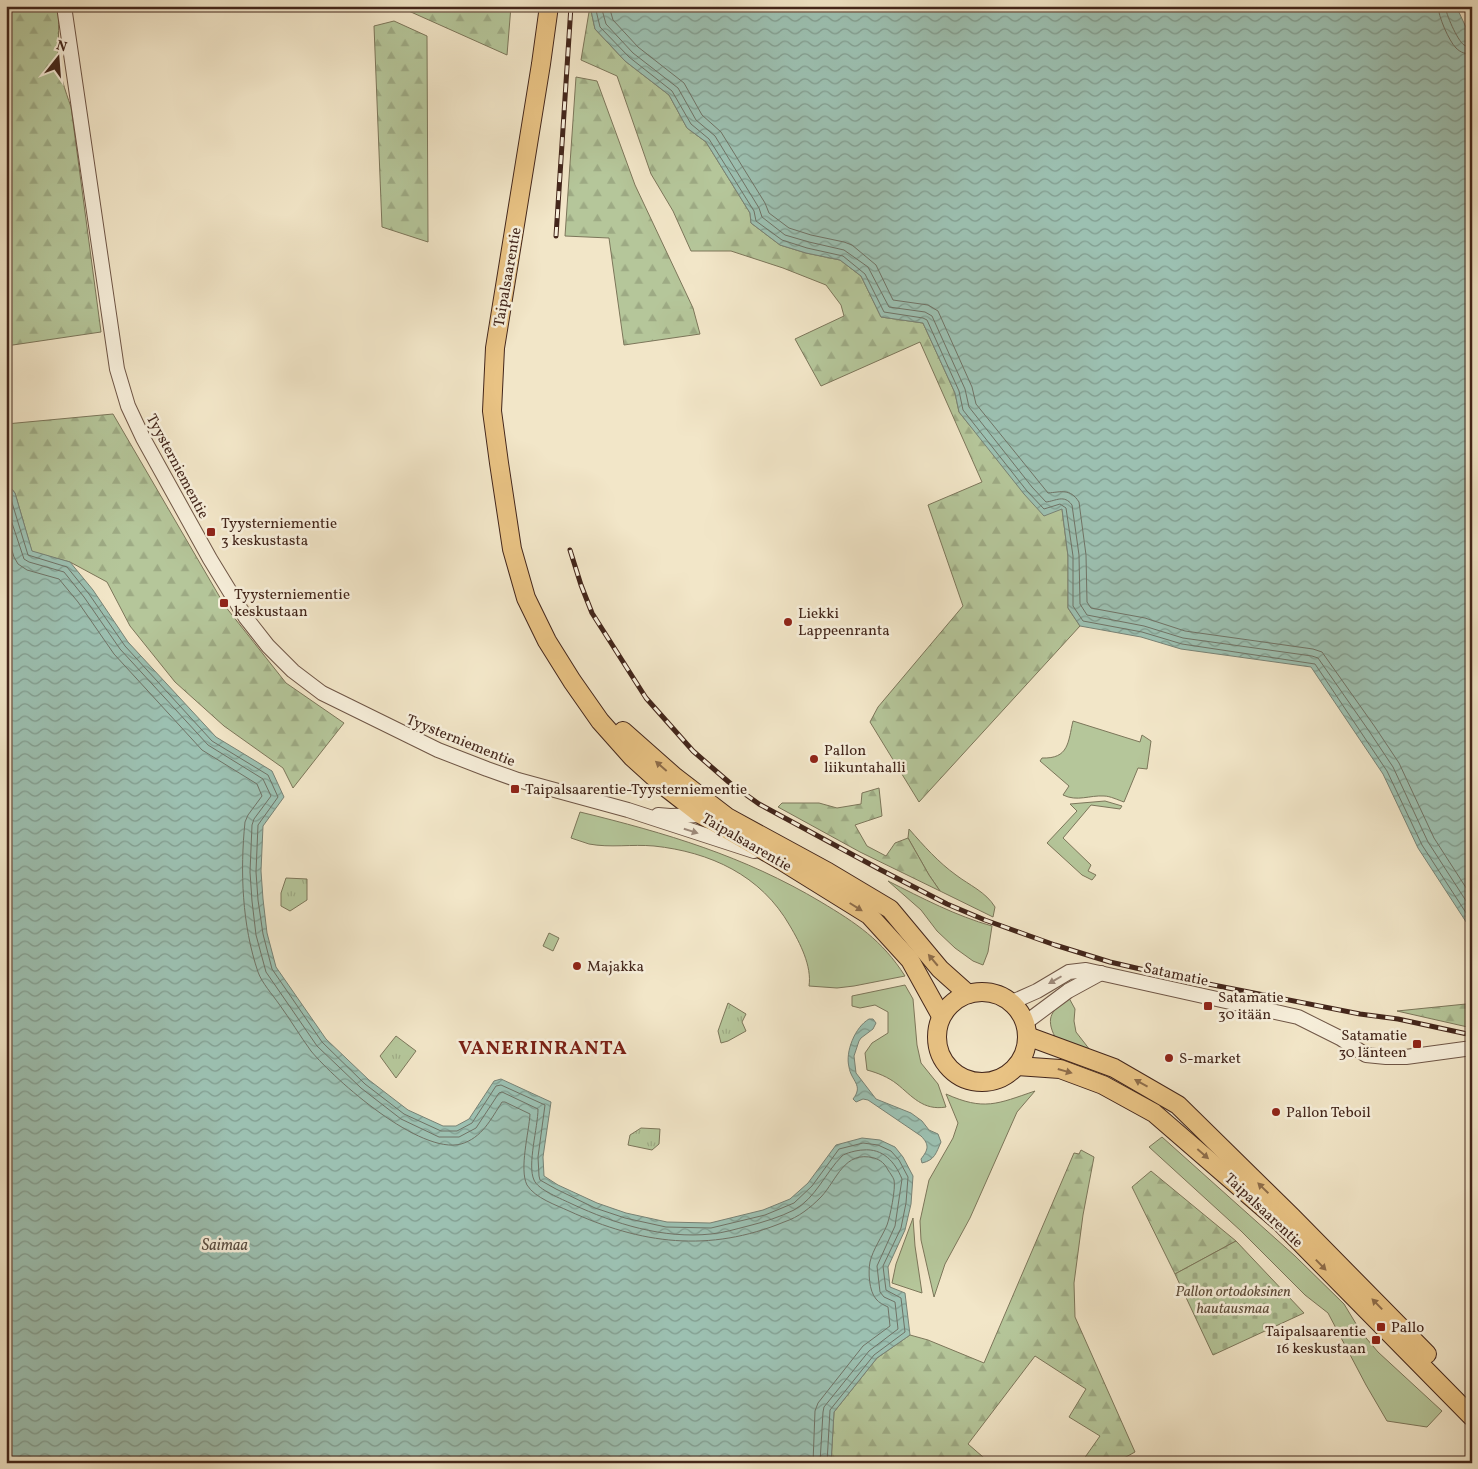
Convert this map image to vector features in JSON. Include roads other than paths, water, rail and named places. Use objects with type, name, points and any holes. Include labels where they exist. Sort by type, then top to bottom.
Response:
[{"type":"main road","name":"Taipalsaarentie","points":[[549,6],[495,348],[492,411],[498,463],[512,549],[526,598],[547,641],[572,681],[600,721],[632,757],[664,786],[700,814],[782,861],[869,915],[910,960],[941,1016]]},
{"type":"main road","name":"Taipalsaarentie","points":[[512,549],[530,594],[552,640],[606,713],[630,739],[727,817],[828,872],[890,909],[940,969],[968,994]]},
{"type":"main road","points":[[985,992],[996,994],[1010,1003],[1018,1010],[1026,1029],[1026,1046],[1023,1057],[1017,1066],[1005,1076],[992,1082],[977,1083],[956,1075],[941,1059],[936,1045],[936,1030],[941,1016],[953,1002],[968,994],[985,992]]},
{"type":"main road","name":"Taipalsaarentie","points":[[1026,1029],[1114,1068],[1171,1099],[1292,1217],[1442,1369],[1472,1402]]},
{"type":"main road","name":"Taipalsaarentie","points":[[1017,1066],[1060,1069],[1103,1084],[1160,1117],[1281,1223],[1472,1417]]},
{"type":"street","name":"Tyysterniementie","points":[[64,6],[117,369],[128,406],[143,438],[210,558],[246,618],[268,646],[292,671],[322,693],[355,711],[438,750],[495,772],[549,789],[628,810],[782,861]]},
{"type":"street","name":"Tyysterniementie","points":[[628,810],[670,816],[700,814],[727,817]]},
{"type":"street","name":"Satamatie","points":[[1010,1003],[1037,991],[1069,972],[1086,970],[1298,1017],[1340,1038],[1366,1055],[1406,1057],[1472,1048]]},
{"type":"street","points":[[1026,1029],[1068,991],[1101,973]]},
{"type":"water","points":[[590,6],[1456,6],[1472,40],[1472,931],[1418,848],[1383,774],[1311,667],[1181,649],[1141,637],[1080,626],[1068,608],[1068,556],[1062,509],[1044,516],[1024,494],[959,412],[955,393],[923,323],[881,317],[861,276],[840,260],[780,245],[751,223],[750,213],[706,142],[687,128],[669,95],[625,61],[595,29]]},
{"type":"water","name":"Saimaa","points":[[6,482],[15,493],[32,551],[70,562],[93,590],[128,642],[216,737],[272,771],[284,797],[263,826],[261,871],[267,933],[276,967],[326,1039],[369,1080],[408,1110],[443,1126],[456,1126],[469,1119],[494,1081],[501,1079],[551,1102],[543,1157],[544,1176],[558,1185],[597,1203],[626,1213],[667,1222],[710,1223],[763,1210],[790,1199],[808,1183],[836,1145],[862,1138],[880,1140],[895,1147],[903,1157],[913,1176],[911,1204],[905,1230],[888,1267],[890,1287],[905,1293],[910,1335],[877,1358],[834,1412],[831,1463],[6,1463]]},
{"type":"water","points":[[869,1019],[873,1019],[876,1023],[873,1029],[859,1041],[854,1056],[856,1073],[876,1099],[911,1113],[922,1121],[929,1130],[938,1134],[941,1142],[934,1155],[926,1162],[922,1163],[921,1159],[927,1145],[921,1136],[868,1100],[863,1099],[856,1102],[853,1099],[857,1086],[850,1072],[848,1054],[855,1034]]},
{"type":"railway","points":[[556,236],[571,6]]},
{"type":"railway","points":[[570,550],[592,613],[646,698],[693,751],[731,784],[759,804],[879,869],[947,904],[985,920],[1110,962],[1188,980],[1360,1014],[1398,1019],[1472,1035]]},
{"type":"place","name":"Tyysterniementie 3 keskustasta","points":[[211,532]]},
{"type":"place","name":"Tyysterniementie keskustaan","points":[[224,603]]},
{"type":"place","name":"Liekki Lappeenranta","points":[[788,622]]},
{"type":"place","name":"Pallon liikuntahalli","points":[[814,759]]},
{"type":"place","name":"Taipalsaarentie-Tyysterniementie","points":[[515,789]]},
{"type":"place","name":"Majakka","points":[[577,966]]},
{"type":"place","name":"Satamatie 30 itään","points":[[1208,1006]]},
{"type":"place","name":"Satamatie 30 länteen","points":[[1417,1044]]},
{"type":"place","name":"S-market","points":[[1169,1058]]},
{"type":"place","name":"Pallon Teboil","points":[[1276,1112]]},
{"type":"place","name":"Pallo","points":[[1381,1327]]},
{"type":"place","name":"Taipalsaarentie 16 keskustaan","points":[[1376,1340]]},
{"type":"district","name":"VANERINRANTA","points":[[543,1047]]},
{"type":"park label","name":"Pallon ortodoksinen hautausmaa","points":[[1233,1300]]}]
